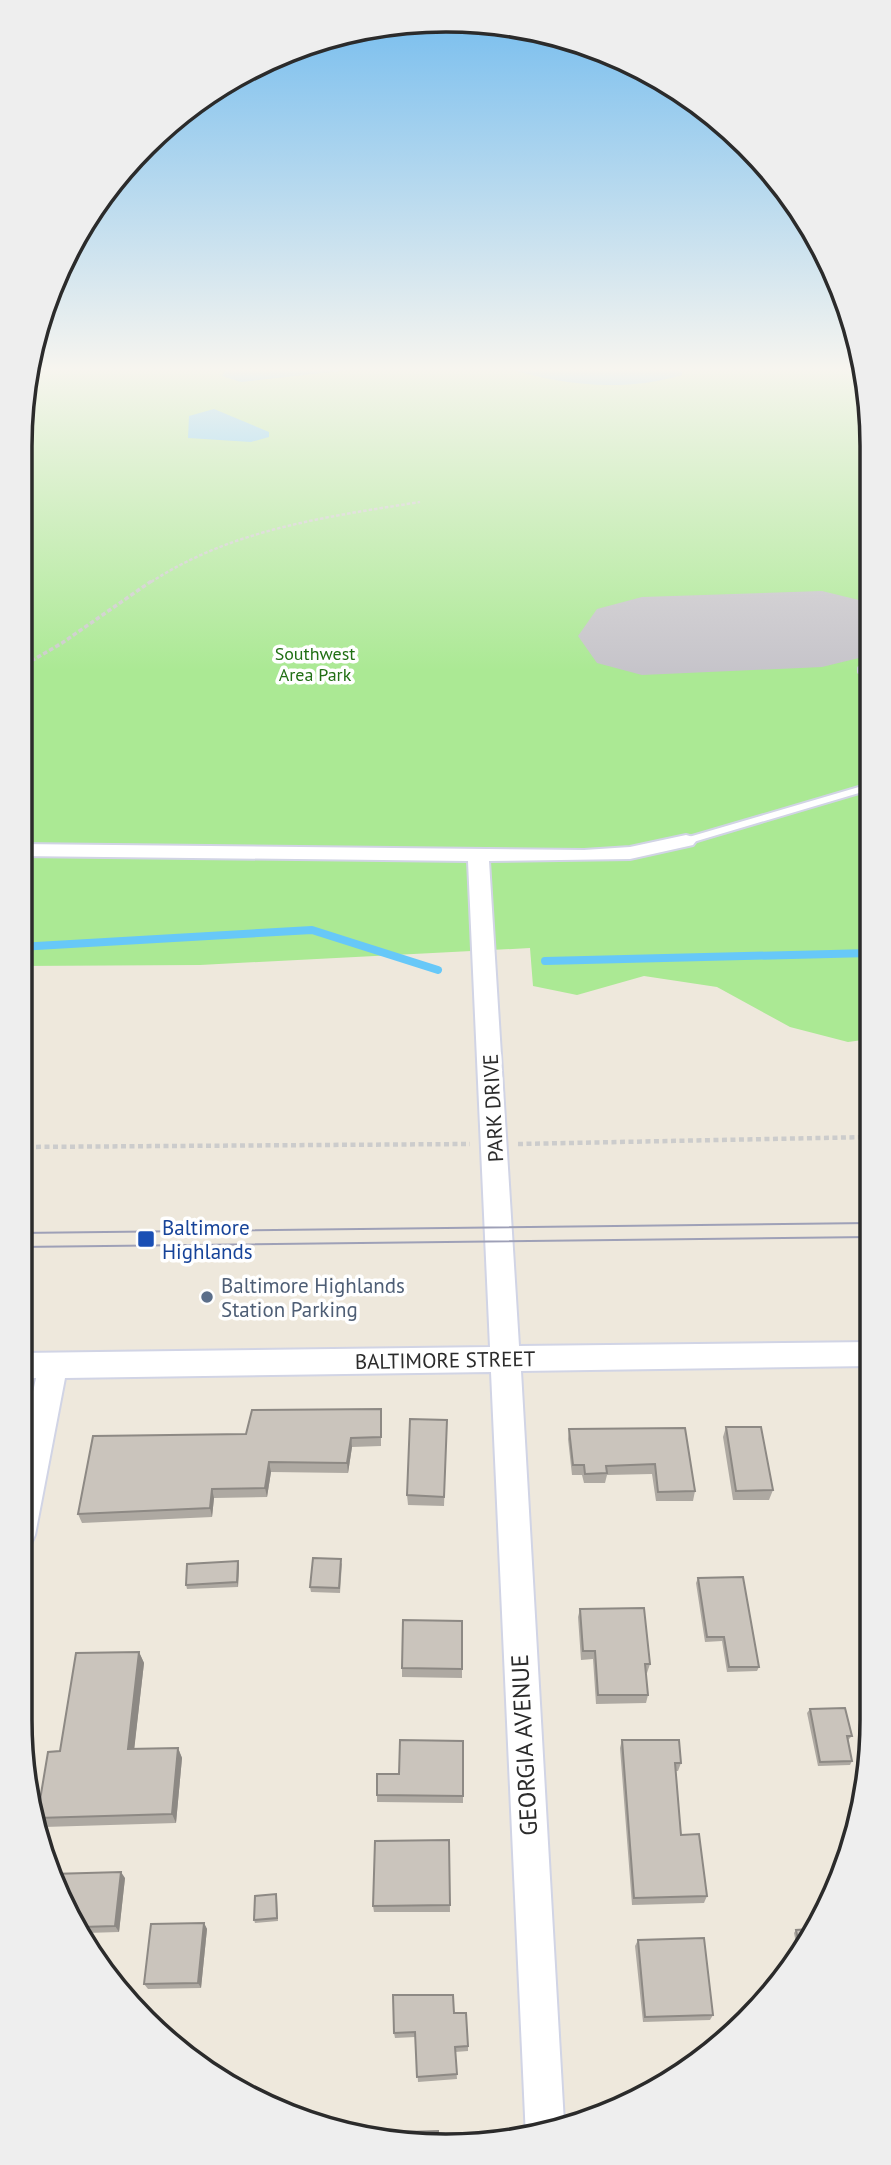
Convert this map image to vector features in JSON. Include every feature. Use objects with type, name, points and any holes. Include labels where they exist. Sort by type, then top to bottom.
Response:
[{"type":"street","points":[[32,850],[478,856],[630,853],[686,841]]},
{"type":"street","name":"PARK DRIVE","points":[[478,856],[495,1144],[504,1359]]},
{"type":"street","name":"BALTIMORE STREET","points":[[32,1366],[860,1354]]},
{"type":"street","name":"GEORGIA AVENUE","points":[[504,1359],[544,2121]]},
{"type":"street","points":[[32,1470],[53,1366]]},
{"type":"lane","points":[[686,841],[860,791]]},
{"type":"path","points":[[32,662],[57,650],[110,608],[190,559],[270,527],[420,502]]},
{"type":"path","points":[[32,1146],[495,1144],[860,1137]]},
{"type":"green space","name":"Southwest Area Park","points":[[32,469],[860,469],[860,1040],[848,1042],[790,1027],[717,987],[644,976],[577,995],[533,986],[530,948],[200,965],[32,966]]},
{"type":"building","points":[[381,1409],[381,1437],[351,1438],[347,1463],[269,1462],[265,1488],[212,1489],[210,1508],[78,1514],[93,1436],[246,1434],[252,1410]]},
{"type":"building","points":[[410,1419],[447,1420],[444,1497],[407,1495]]},
{"type":"building","points":[[726,1427],[761,1427],[773,1490],[736,1491]]},
{"type":"building","points":[[685,1428],[695,1491],[658,1492],[655,1464],[606,1466],[607,1473],[585,1474],[584,1465],[573,1465],[569,1429]]},
{"type":"building","points":[[313,1558],[341,1559],[339,1588],[310,1587]]},
{"type":"building","points":[[238,1561],[237,1582],[186,1585],[187,1564]]},
{"type":"building","points":[[743,1577],[759,1667],[729,1667],[724,1637],[707,1637],[698,1578]]},
{"type":"building","points":[[644,1608],[650,1664],[645,1664],[648,1695],[598,1695],[595,1651],[583,1651],[580,1609]]},
{"type":"building","points":[[403,1620],[462,1621],[462,1669],[402,1668]]},
{"type":"building","points":[[139,1652],[128,1749],[178,1748],[172,1814],[44,1818],[40,1802],[48,1752],[60,1751],[76,1653]]},
{"type":"building","points":[[845,1708],[852,1736],[847,1736],[852,1761],[820,1762],[810,1709]]},
{"type":"building","points":[[400,1740],[463,1741],[463,1796],[377,1795],[377,1774],[399,1774]]},
{"type":"building","points":[[622,1740],[679,1740],[681,1763],[675,1763],[681,1835],[699,1834],[707,1896],[634,1898]]},
{"type":"building","points":[[449,1840],[450,1905],[373,1906],[375,1841]]},
{"type":"building","points":[[121,1872],[115,1926],[87,1927],[61,1874]]},
{"type":"building","points":[[276,1894],[277,1918],[254,1920],[255,1896]]},
{"type":"building","points":[[204,1923],[198,1983],[144,1984],[151,1924]]},
{"type":"building","points":[[704,1938],[713,2015],[645,2017],[638,1940]]},
{"type":"building","points":[[393,1995],[453,1995],[454,2013],[466,2013],[468,2046],[455,2047],[457,2074],[417,2077],[415,2032],[394,2033]]},
{"type":"building","points":[[438,2131],[438,2134],[418,2133],[408,2132]]},
{"type":"waterway","points":[[32,946],[312,930],[438,970]]},
{"type":"waterway","points":[[545,961],[860,953]]},
{"type":"runway","points":[[642,636],[822,629]]},
{"type":"tram line","points":[[32,1233],[860,1223]]},
{"type":"tram line","points":[[32,1247],[860,1237]]},
{"type":"place","name":"Baltimore Highlands","points":[[146,1239]]},
{"type":"place","name":"Baltimore Highlands Station Parking","points":[[207,1297]]}]
